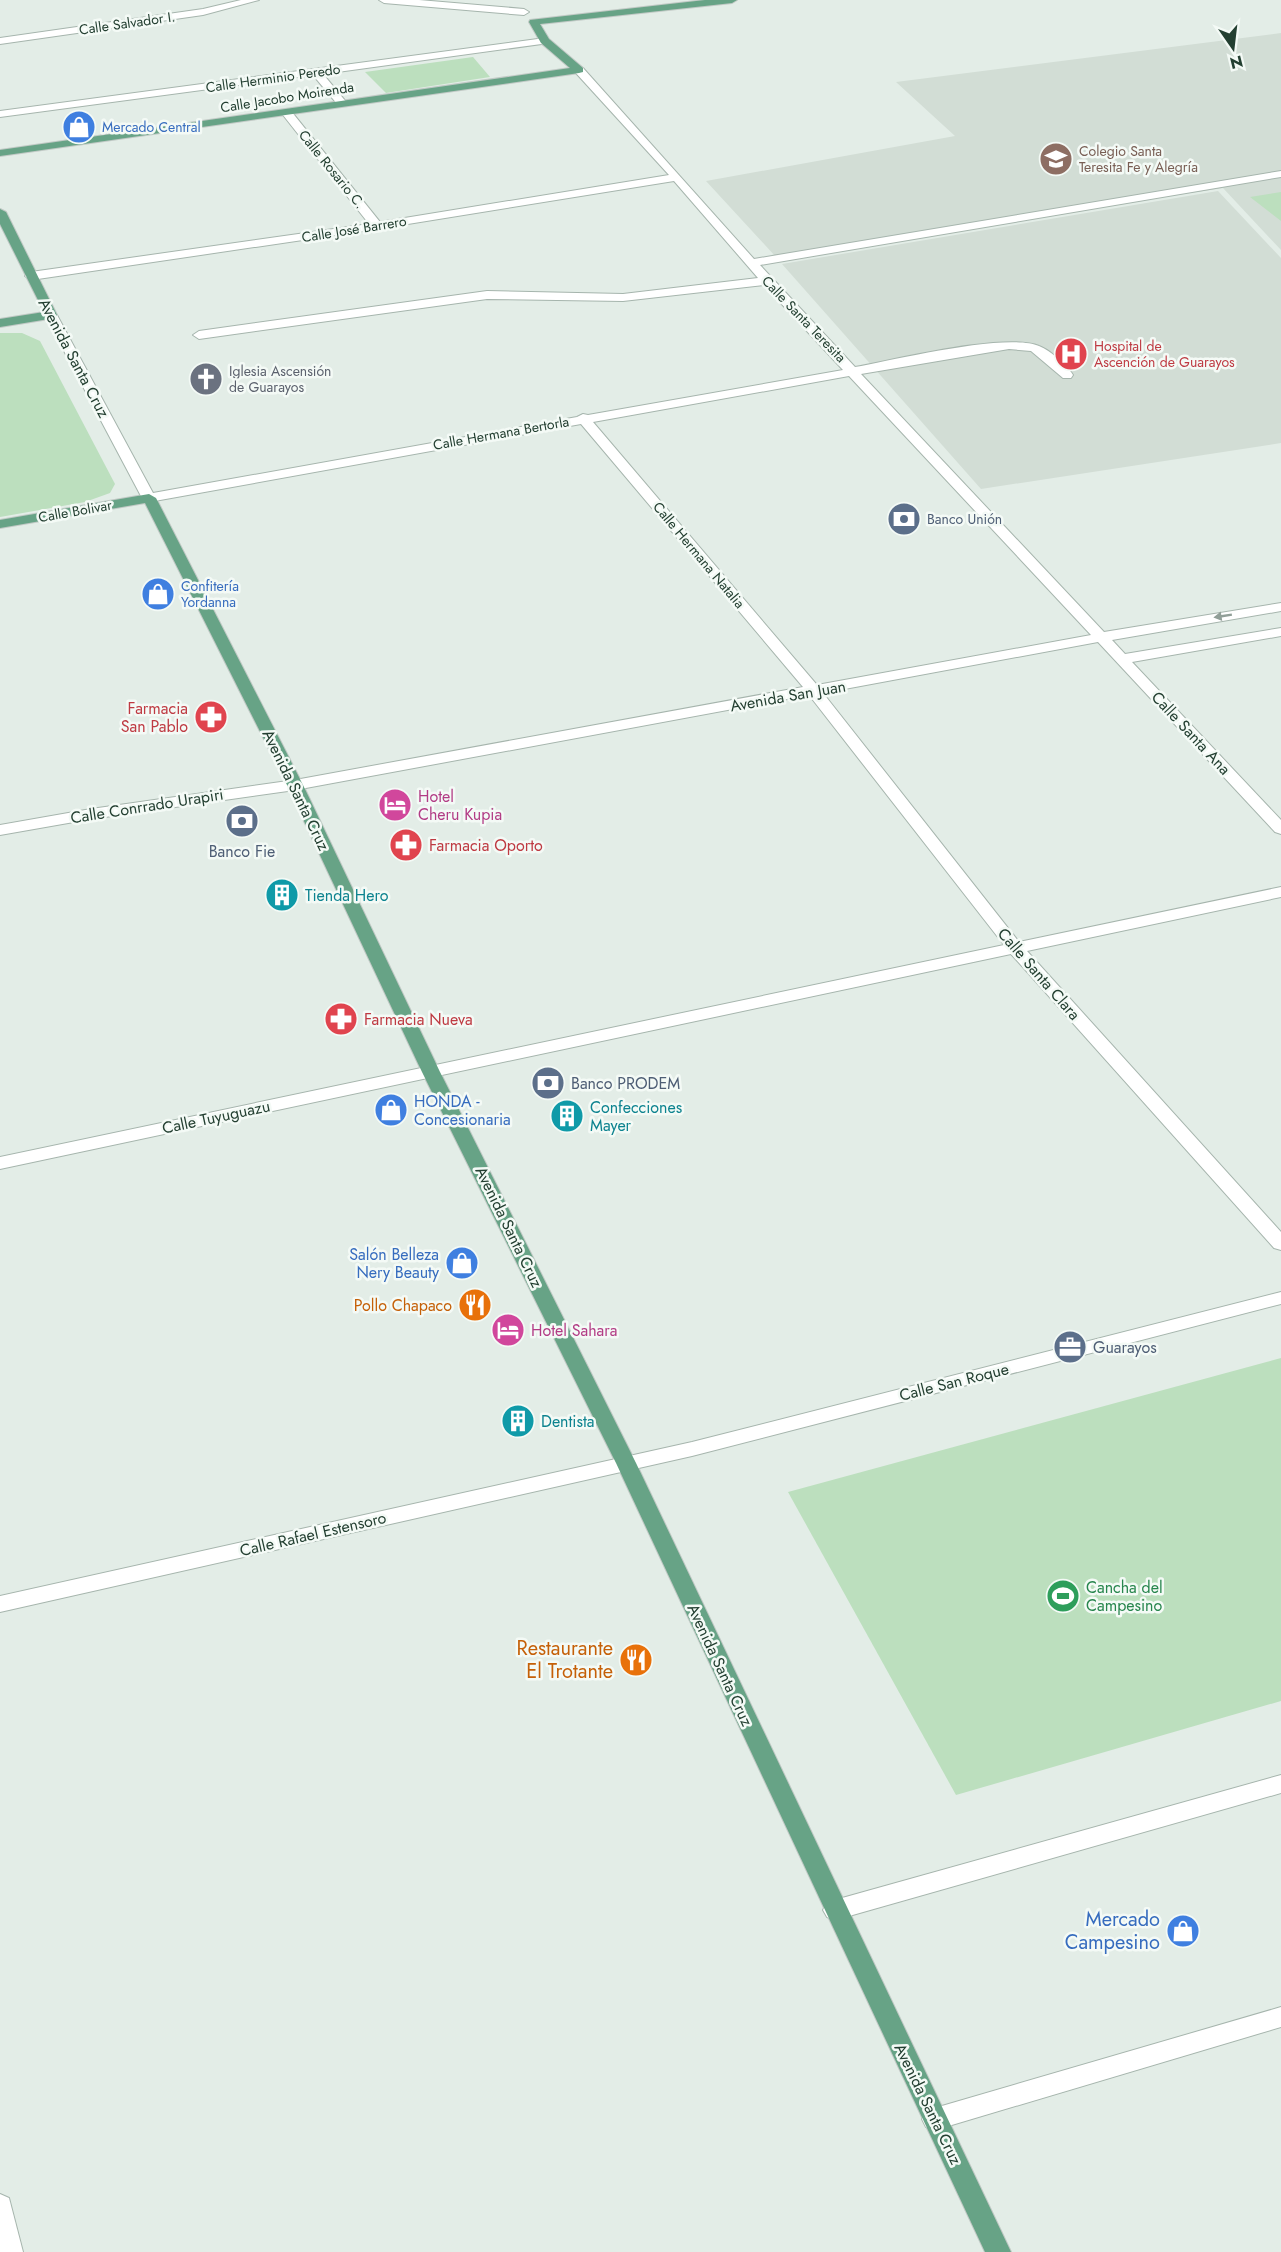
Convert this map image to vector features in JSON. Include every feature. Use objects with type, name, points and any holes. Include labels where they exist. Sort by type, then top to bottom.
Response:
[{"type":"main road","points":[[534,22],[732,0]]},
{"type":"main road","name":"Calle Santa Teresita","points":[[534,22],[545,41],[579,70]]},
{"type":"main road","name":"Calle Jacobo Moirenda","points":[[0,153],[579,70]]},
{"type":"main road","name":"Avenida Santa Cruz","points":[[0,212],[51,315]]},
{"type":"main road","points":[[0,323],[51,315]]},
{"type":"main road","name":"Avenida Santa Cruz","points":[[149,498],[295,785],[431,1072],[626,1463],[998,2252]]},
{"type":"main road","name":"Calle Bolivar","points":[[0,524],[149,498]]},
{"type":"street","name":"Calle Salvador I.","points":[[0,41],[203,12],[254,0]]},
{"type":"street","points":[[384,0],[524,12]]},
{"type":"street","name":"Calle Santa Teresita","points":[[510,0],[534,22]]},
{"type":"street","name":"Calle Herminio Peredo","points":[[0,114],[545,41]]},
{"type":"street","name":"Calle Santa Teresita","points":[[579,70],[677,177],[767,281],[1102,637]]},
{"type":"street","points":[[316,72],[342,103]]},
{"type":"street","name":"Calle Rosario C.","points":[[287,113],[377,226]]},
{"type":"street","points":[[751,263],[1281,174]]},
{"type":"street","name":"Calle José Barrero","points":[[31,276],[377,226],[677,177]]},
{"type":"street","points":[[199,335],[487,295],[514,293],[600,298],[640,296],[767,281]]},
{"type":"street","name":"Avenida Santa Cruz","points":[[51,315],[149,498]]},
{"type":"street","name":"Calle Hermana Bertorla","points":[[149,498],[583,418],[995,346],[1023,344],[1042,349],[1067,375]]},
{"type":"street","name":"Calle Hermana Natalia","points":[[583,418],[814,691]]},
{"type":"street","name":"Avenida San Juan","points":[[295,785],[1102,637],[1281,607]]},
{"type":"street","points":[[1122,659],[1281,632]]},
{"type":"street","name":"Calle Santa Ana","points":[[1102,637],[1281,829]]},
{"type":"street","name":"Calle Santa Clara","points":[[814,691],[1014,948],[1281,1244]]},
{"type":"street","name":"Calle Conrrado Urapiri","points":[[0,830],[102,812],[295,785]]},
{"type":"street","name":"Calle Tuyuguazu","points":[[0,1163],[1281,892]]},
{"type":"street","name":"Calle San Roque","points":[[626,1463],[692,1449],[1281,1298]]},
{"type":"street","name":"Calle Rafael Estensoro","points":[[0,1604],[626,1463]]},
{"type":"street","points":[[835,1910],[1281,1784]]},
{"type":"street","points":[[935,2119],[1281,2017]]},
{"type":"street","points":[[0,2211],[10,2252]]},
{"type":"shaded area","name":"Colegio Santa Teresita Fe y Alegría","points":[[1281,33],[1281,250],[1223,188],[775,256],[706,181],[955,136],[896,82]]},
{"type":"shaded area","name":"Hospital de Ascención de Guarayos","points":[[1218,191],[1281,258],[1281,443],[981,489],[782,264]]},
{"type":"green space","points":[[473,57],[490,77],[386,93],[365,72]]},
{"type":"green space","points":[[1281,192],[1281,221],[1250,197]]},
{"type":"green space","points":[[0,333],[22,333],[40,341],[115,484],[110,493],[85,502],[0,517]]},
{"type":"green space","name":"Cancha del Campesino","points":[[1281,1358],[1281,1701],[956,1795],[788,1492]]},
{"type":"place","name":"Mercado Central","points":[[79,127]]},
{"type":"place","name":"Colegio Santa Teresita Fe y Alegría","points":[[1056,159]]},
{"type":"place","name":"Hospital de Ascención de Guarayos","points":[[1071,354]]},
{"type":"place","name":"Iglesia Ascensión de Guarayos","points":[[206,379]]},
{"type":"place","name":"Banco Unión","points":[[904,519]]},
{"type":"place","name":"Confitería Yordanna","points":[[158,594]]},
{"type":"place","name":"Farmacia San Pablo","points":[[211,717]]},
{"type":"place","name":"Hotel Cheru Kupia","points":[[395,805]]},
{"type":"place","name":"Banco Fie","points":[[242,821]]},
{"type":"place","name":"Farmacia Oporto","points":[[406,845]]},
{"type":"place","name":"Tienda Hero","points":[[282,895]]},
{"type":"place","name":"Farmacia Nueva","points":[[341,1019]]},
{"type":"place","name":"Banco PRODEM","points":[[548,1083]]},
{"type":"place","name":"HONDA - Concesionaria","points":[[391,1110]]},
{"type":"place","name":"Confecciones Mayer","points":[[567,1116]]},
{"type":"place","name":"Salón Belleza Nery Beauty","points":[[462,1263]]},
{"type":"place","name":"Pollo Chapaco","points":[[475,1305]]},
{"type":"place","name":"Hotel Sahara","points":[[508,1330]]},
{"type":"place","name":"Guarayos","points":[[1070,1347]]},
{"type":"place","name":"Dentista","points":[[518,1421]]},
{"type":"place","name":"Cancha del Campesino","points":[[1063,1596]]},
{"type":"place","name":"Restaurante El Trotante","points":[[636,1660]]},
{"type":"place","name":"Mercado Campesino","points":[[1183,1931]]}]
